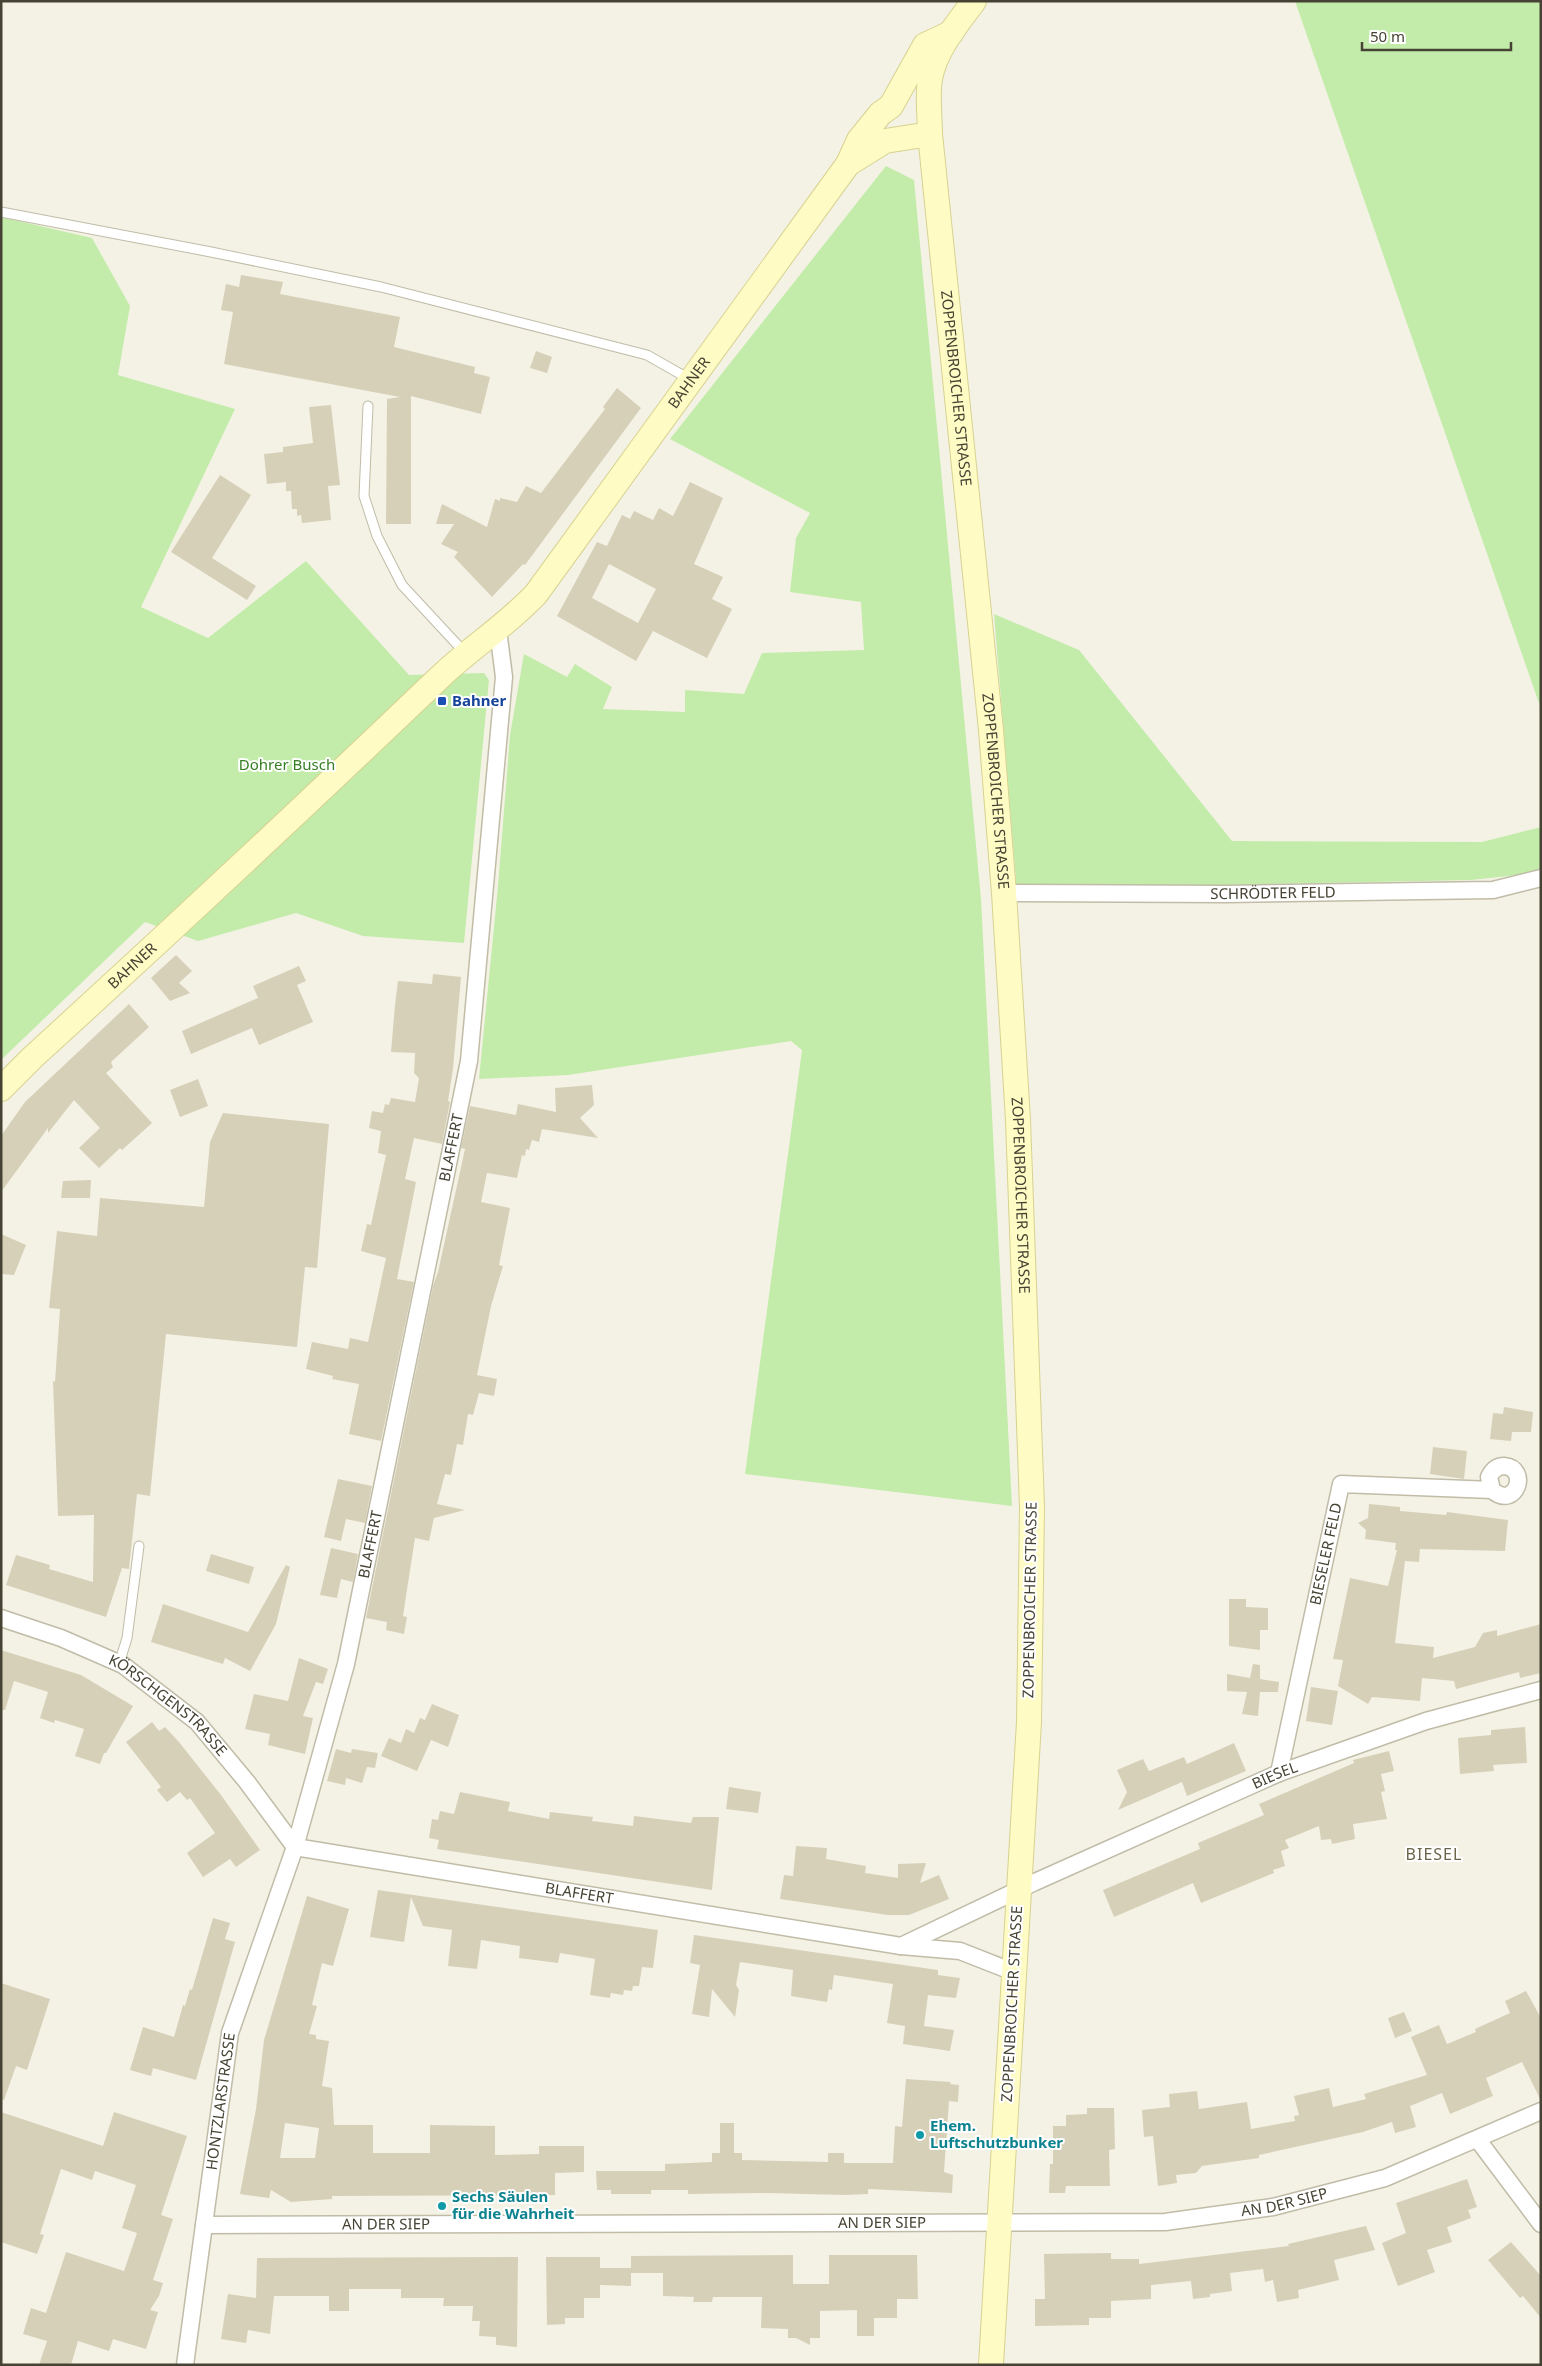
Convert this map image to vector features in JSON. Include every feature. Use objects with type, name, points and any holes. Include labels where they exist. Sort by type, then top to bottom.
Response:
[{"type":"main road","name":"ZOPPENBROICHER STRASSE","points":[[974,1],[951,33],[936,61],[930,80],[930,134],[991,730],[1004,893],[1018,1120],[1032,1507],[1029,1722],[1016,1972],[991,2365]]},
{"type":"main road","points":[[848,164],[858,140],[880,114],[891,106],[925,44],[951,33]]},
{"type":"main road","points":[[891,106],[911,103],[930,105]]},
{"type":"main road","points":[[848,164],[885,141],[930,134]]},
{"type":"main road","name":"BAHNER","points":[[1,1089],[33,1057],[466,654],[498,630],[536,594],[848,164]]},
{"type":"street","name":"BLAFFERT","points":[[498,630],[504,677],[469,1061],[346,1664],[295,1847],[901,1946],[960,1952],[1016,1972]]},
{"type":"street","name":"SCHRÖDTER FELD","points":[[1004,893],[1226,894],[1493,890],[1541,878]]},
{"type":"street","name":"BIESELER FELD","points":[[1278,1773],[1341,1484],[1492,1490]]},
{"type":"street","name":"KÖRSCHGENSTRASSE","points":[[1,1618],[61,1638],[119,1664],[197,1722],[247,1782],[295,1847]]},
{"type":"street","name":"BIESEL","points":[[1019,1890],[1278,1773],[1426,1721],[1541,1690]]},
{"type":"street","name":"HONTZLARSTRASSE","points":[[186,2365],[230,2033],[295,1847]]},
{"type":"street","points":[[901,1946],[1019,1890]]},
{"type":"street","name":"AN DER SIEP","points":[[204,2225],[1165,2222],[1273,2206],[1386,2178],[1478,2140],[1541,2111]]},
{"type":"street","points":[[1478,2140],[1541,2224]]},
{"type":"lane","points":[[1,212],[381,287],[647,355],[692,380]]},
{"type":"lane","points":[[368,406],[364,496],[377,536],[402,585],[466,654]]},
{"type":"lane","points":[[119,1664],[127,1638],[139,1546]]},
{"type":"green space","points":[[1295,1],[1541,1],[1541,709]]},
{"type":"green space","points":[[886,166],[914,180],[981,899],[1012,1506],[745,1474],[802,1050],[791,1041],[568,1075],[479,1079],[498,886],[510,735],[524,654],[567,677],[575,664],[612,687],[603,709],[685,712],[685,690],[744,694],[762,653],[864,650],[861,602],[790,592],[796,538],[810,513],[670,439]]},
{"type":"green space","name":"Dohrer Busch","points":[[1,217],[92,238],[130,306],[118,375],[235,409],[141,607],[208,638],[306,561],[409,675],[484,673],[489,680],[464,943],[363,936],[296,913],[198,941],[145,922],[1,1060]]},
{"type":"green space","points":[[994,614],[1079,650],[1232,841],[1482,842],[1541,827],[1541,868],[1518,875],[1471,880],[1227,885],[1226,894],[1017,892]]},
{"type":"building","points":[[241,275],[283,282],[280,294],[400,317],[394,347],[475,367],[474,373],[490,377],[481,414],[411,396],[411,524],[386,524],[387,399],[400,397],[224,364],[233,312],[221,310],[226,284],[239,287]]},
{"type":"building","points":[[536,351],[552,357],[547,373],[530,368]]},
{"type":"building","points":[[617,388],[641,408],[525,565],[523,564],[492,597],[454,557],[458,552],[441,544],[454,524],[436,524],[442,504],[487,527],[495,499],[500,501],[500,498],[517,502],[526,486],[541,493],[605,409],[603,407]]},
{"type":"building","points":[[331,405],[340,485],[328,486],[331,520],[302,523],[301,515],[297,516],[297,509],[292,509],[291,491],[286,491],[286,482],[267,484],[264,454],[283,452],[283,447],[313,443],[309,407]]},
{"type":"building","points":[[220,475],[251,495],[212,558],[256,586],[247,600],[171,552]]},
{"type":"building","points":[[690,482],[723,498],[694,564],[723,577],[712,599],[732,609],[707,658],[653,631],[636,661],[557,616],[597,542],[607,546],[622,515],[630,519],[634,511],[653,520],[659,508],[673,516]],"holes":[[[609,564],[656,589],[638,623],[592,598]]]},
{"type":"building","points":[[176,955],[192,971],[179,983],[190,993],[170,1001],[151,978]]},
{"type":"building","points":[[299,966],[306,981],[297,985],[313,1022],[259,1045],[252,1028],[191,1054],[182,1031],[258,998],[253,986]]},
{"type":"building","points":[[433,974],[461,977],[453,1069],[448,1101],[450,1102],[442,1144],[414,1138],[405,1179],[416,1182],[397,1279],[414,1282],[381,1441],[349,1434],[359,1384],[332,1379],[333,1376],[306,1369],[312,1342],[348,1349],[350,1338],[368,1342],[386,1258],[361,1251],[367,1224],[371,1225],[386,1155],[378,1153],[381,1131],[369,1128],[372,1111],[383,1113],[385,1104],[389,1105],[391,1098],[415,1102],[419,1078],[414,1073],[415,1053],[391,1052],[398,981],[432,984]]},
{"type":"building","points":[[129,1004],[149,1027],[111,1062],[113,1067],[106,1073],[152,1123],[122,1150],[120,1148],[99,1168],[79,1148],[100,1128],[74,1100],[48,1133],[48,1128],[1,1192],[1,1136],[25,1102]]},
{"type":"building","points":[[198,1079],[208,1106],[180,1117],[170,1090]]},
{"type":"building","points":[[592,1085],[594,1105],[580,1118],[598,1138],[542,1129],[539,1142],[532,1140],[529,1150],[526,1149],[525,1156],[522,1155],[517,1178],[487,1173],[481,1202],[510,1208],[499,1265],[503,1266],[491,1306],[477,1375],[497,1379],[494,1396],[479,1393],[473,1415],[468,1414],[463,1445],[457,1444],[451,1475],[445,1474],[437,1504],[465,1510],[434,1518],[429,1541],[415,1538],[403,1616],[407,1617],[404,1634],[386,1630],[387,1622],[366,1618],[433,1286],[438,1272],[465,1149],[461,1148],[470,1106],[516,1115],[518,1104],[556,1112],[555,1088]]},
{"type":"building","points":[[223,1113],[329,1124],[317,1268],[305,1267],[297,1347],[166,1334],[150,1496],[137,1494],[129,1569],[122,1568],[106,1617],[6,1585],[16,1555],[50,1565],[49,1569],[93,1582],[94,1515],[58,1516],[53,1381],[55,1382],[60,1309],[49,1308],[57,1231],[97,1236],[100,1198],[204,1207],[210,1142]]},
{"type":"building","points":[[91,1180],[90,1198],[61,1198],[63,1181]]},
{"type":"building","points":[[1,1234],[26,1245],[14,1275],[1,1274]]},
{"type":"building","points":[[1504,1407],[1533,1412],[1531,1432],[1512,1432],[1511,1441],[1490,1439],[1493,1413],[1503,1414]]},
{"type":"building","points":[[1433,1447],[1467,1451],[1464,1479],[1430,1474]]},
{"type":"building","points":[[338,1479],[372,1486],[365,1523],[346,1519],[341,1541],[324,1537]]},
{"type":"building","points":[[1369,1504],[1400,1507],[1400,1511],[1446,1515],[1447,1512],[1508,1520],[1505,1551],[1420,1549],[1419,1562],[1405,1561],[1395,1643],[1434,1647],[1433,1658],[1475,1647],[1483,1633],[1497,1630],[1497,1636],[1541,1624],[1541,1673],[1520,1678],[1519,1672],[1456,1689],[1454,1681],[1422,1678],[1420,1701],[1372,1697],[1368,1704],[1338,1686],[1343,1660],[1333,1659],[1350,1578],[1388,1586],[1397,1550],[1395,1550],[1396,1543],[1365,1539],[1366,1530],[1358,1523],[1368,1518]]},
{"type":"building","points":[[331,1548],[358,1554],[353,1582],[341,1579],[337,1598],[320,1595]]},
{"type":"building","points":[[211,1554],[254,1567],[249,1584],[206,1571]]},
{"type":"building","points":[[286,1565],[290,1567],[276,1624],[250,1671],[225,1658],[223,1664],[151,1642],[163,1604],[248,1632]]},
{"type":"building","points":[[1229,1599],[1246,1599],[1246,1607],[1268,1608],[1268,1630],[1260,1630],[1260,1650],[1229,1646]]},
{"type":"building","points":[[1,1650],[81,1675],[133,1706],[106,1753],[104,1753],[100,1764],[75,1756],[84,1729],[55,1720],[54,1723],[40,1718],[48,1692],[14,1681],[5,1710],[1,1710]]},
{"type":"building","points":[[299,1658],[328,1669],[323,1684],[316,1682],[303,1716],[313,1718],[305,1754],[268,1745],[270,1734],[245,1729],[254,1694],[288,1701]]},
{"type":"building","points":[[1253,1664],[1260,1665],[1260,1679],[1279,1682],[1278,1692],[1260,1692],[1258,1716],[1242,1714],[1247,1692],[1227,1691],[1227,1674],[1250,1678]]},
{"type":"building","points":[[1311,1687],[1338,1691],[1332,1725],[1306,1721]]},
{"type":"building","points":[[432,1704],[459,1715],[448,1747],[431,1740],[417,1771],[381,1756],[389,1738],[401,1743],[406,1729],[414,1733],[420,1718],[425,1720]]},
{"type":"building","points":[[152,1722],[159,1731],[165,1727],[179,1742],[221,1795],[260,1850],[236,1867],[230,1859],[203,1877],[187,1853],[215,1833],[190,1798],[187,1800],[180,1792],[167,1802],[157,1790],[161,1787],[126,1742]]},
{"type":"building","points":[[1525,1727],[1527,1763],[1493,1765],[1494,1771],[1460,1774],[1458,1738],[1491,1735],[1491,1730]]},
{"type":"building","points":[[1234,1743],[1246,1771],[1187,1796],[1182,1782],[1118,1810],[1127,1792],[1117,1770],[1143,1759],[1149,1771],[1184,1757],[1187,1764]]},
{"type":"building","points":[[336,1749],[351,1753],[352,1749],[378,1753],[375,1768],[367,1767],[362,1783],[346,1778],[345,1785],[327,1781]]},
{"type":"building","points":[[1389,1751],[1394,1771],[1381,1774],[1385,1791],[1381,1792],[1387,1819],[1353,1824],[1355,1839],[1332,1844],[1331,1839],[1321,1840],[1319,1826],[1285,1840],[1289,1848],[1281,1851],[1285,1866],[1273,1870],[1274,1873],[1201,1903],[1193,1883],[1114,1917],[1103,1890],[1200,1849],[1198,1843],[1264,1815],[1259,1804],[1354,1763],[1353,1760]]},
{"type":"building","points":[[729,1787],[761,1792],[758,1813],[726,1809]]},
{"type":"building","points":[[460,1792],[510,1802],[508,1811],[549,1819],[550,1812],[593,1817],[592,1821],[633,1826],[634,1816],[691,1823],[693,1817],[719,1817],[712,1890],[437,1849],[439,1840],[429,1838],[432,1819],[438,1820],[440,1811],[454,1814]]},
{"type":"building","points":[[796,1846],[827,1848],[826,1859],[866,1866],[865,1873],[898,1878],[898,1864],[926,1863],[920,1883],[939,1875],[949,1899],[909,1915],[888,1915],[780,1899],[784,1875],[793,1876]]},
{"type":"building","points":[[378,1890],[658,1930],[653,1968],[642,1967],[639,1986],[633,1986],[632,1991],[624,1990],[623,1995],[611,1993],[610,1998],[590,1995],[595,1959],[560,1953],[558,1963],[519,1958],[520,1946],[481,1940],[477,1969],[448,1966],[452,1930],[423,1926],[411,1897],[404,1942],[370,1937]]},
{"type":"building","points":[[307,1896],[349,1909],[333,1966],[322,1963],[312,2005],[317,2006],[309,2034],[316,2035],[316,2039],[329,2041],[322,2086],[332,2088],[334,2125],[373,2125],[373,2153],[430,2153],[430,2125],[495,2126],[495,2155],[539,2154],[539,2146],[584,2146],[584,2172],[555,2173],[555,2195],[332,2196],[332,2199],[291,2202],[271,2190],[269,2198],[240,2194],[256,2109],[264,2040]],"holes":[[[285,2123],[319,2128],[315,2158],[280,2158]]]},
{"type":"building","points":[[213,1918],[230,1923],[225,1939],[235,1942],[196,2080],[153,2068],[151,2076],[130,2070],[143,2027],[174,2037],[183,2005],[185,2006],[190,1989],[192,1990]]},
{"type":"building","points":[[694,1935],[938,1970],[938,1975],[960,1978],[956,1998],[928,1995],[924,2026],[954,2030],[950,2051],[903,2044],[905,2026],[887,2023],[893,1984],[834,1975],[832,1990],[829,1989],[827,2002],[791,1996],[793,1970],[740,1962],[736,1985],[739,1990],[735,2017],[712,1989],[709,2017],[692,2014],[700,1965],[690,1963]]},
{"type":"building","points":[[1,1983],[50,1999],[27,2070],[16,2066],[4,2100],[1,2099]]},
{"type":"building","points":[[1526,1991],[1541,2018],[1541,2101],[1522,2062],[1486,2078],[1493,2096],[1450,2114],[1442,2093],[1410,2106],[1416,2127],[1395,2133],[1392,2122],[1363,2132],[1259,2155],[1259,2158],[1202,2166],[1196,2173],[1176,2175],[1177,2183],[1158,2186],[1153,2136],[1144,2137],[1142,2110],[1170,2107],[1169,2094],[1197,2091],[1199,2109],[1247,2102],[1251,2129],[1295,2121],[1294,2116],[1299,2115],[1294,2096],[1329,2088],[1333,2107],[1366,2099],[1364,2094],[1427,2075],[1411,2037],[1439,2025],[1447,2044],[1476,2032],[1475,2029],[1510,2013],[1505,2001]]},
{"type":"building","points":[[1404,2012],[1412,2031],[1395,2038],[1388,2018]]},
{"type":"building","points":[[906,2079],[951,2082],[950,2084],[959,2085],[958,2102],[949,2101],[944,2172],[953,2175],[952,2193],[868,2189],[868,2194],[845,2195],[767,2193],[688,2194],[688,2190],[651,2190],[651,2194],[611,2194],[611,2190],[597,2190],[596,2171],[665,2171],[665,2164],[712,2162],[712,2153],[720,2153],[720,2123],[734,2123],[734,2153],[742,2153],[742,2160],[828,2162],[828,2153],[844,2153],[844,2163],[893,2163],[895,2126],[902,2127]]},
{"type":"building","points":[[1087,2108],[1114,2108],[1115,2149],[1109,2150],[1110,2186],[1066,2186],[1065,2193],[1049,2193],[1050,2164],[1053,2164],[1053,2126],[1066,2126],[1066,2115],[1087,2114]]},
{"type":"building","points":[[1,2112],[103,2146],[114,2112],[187,2136],[161,2215],[173,2219],[153,2280],[163,2283],[159,2296],[150,2310],[158,2312],[146,2349],[113,2339],[109,2351],[78,2341],[71,2365],[39,2365],[47,2341],[23,2334],[31,2308],[46,2313],[66,2252],[124,2271],[137,2233],[122,2228],[136,2185],[95,2171],[92,2180],[61,2169],[40,2234],[44,2235],[37,2254],[1,2242]]},
{"type":"building","points":[[1467,2179],[1477,2207],[1468,2210],[1471,2218],[1447,2227],[1452,2242],[1427,2250],[1435,2272],[1398,2286],[1382,2243],[1406,2233],[1396,2203]]},
{"type":"building","points":[[1366,2226],[1375,2250],[1334,2260],[1339,2280],[1298,2290],[1299,2298],[1277,2302],[1273,2280],[1265,2282],[1263,2269],[1230,2273],[1232,2291],[1210,2294],[1210,2297],[1193,2299],[1191,2281],[1151,2285],[1151,2299],[1111,2301],[1111,2318],[1089,2318],[1089,2325],[1035,2326],[1035,2299],[1045,2299],[1044,2254],[1111,2253],[1111,2259],[1139,2259],[1139,2264],[1289,2246],[1288,2244]]},
{"type":"building","points":[[1511,2242],[1541,2276],[1541,2318],[1523,2296],[1520,2298],[1488,2260]]},
{"type":"building","points":[[793,2255],[793,2284],[829,2284],[829,2255],[917,2255],[918,2299],[897,2299],[897,2318],[874,2318],[874,2336],[857,2336],[857,2310],[820,2311],[820,2338],[810,2338],[810,2345],[796,2338],[788,2338],[788,2329],[761,2328],[762,2297],[713,2297],[712,2302],[693,2302],[694,2297],[663,2296],[663,2273],[631,2273],[631,2286],[600,2285],[600,2298],[584,2298],[584,2318],[565,2318],[565,2324],[547,2325],[546,2257],[600,2257],[600,2268],[631,2268],[631,2256]]},
{"type":"building","points":[[518,2257],[517,2347],[496,2345],[496,2337],[479,2336],[480,2321],[472,2321],[473,2306],[443,2306],[444,2298],[401,2298],[401,2289],[349,2289],[349,2311],[329,2311],[329,2296],[274,2296],[270,2334],[248,2330],[246,2343],[221,2339],[228,2294],[256,2298],[257,2258]]},
{"type":"place","name":"Bahner","points":[[442,701]]},
{"type":"place","name":"Ehem. Luftschutzbunker","points":[[920,2135]]},
{"type":"place","name":"Sechs Säulen für die Wahrheit","points":[[442,2206]]},
{"type":"district","name":"BIESEL","points":[[1434,1854]]}]
